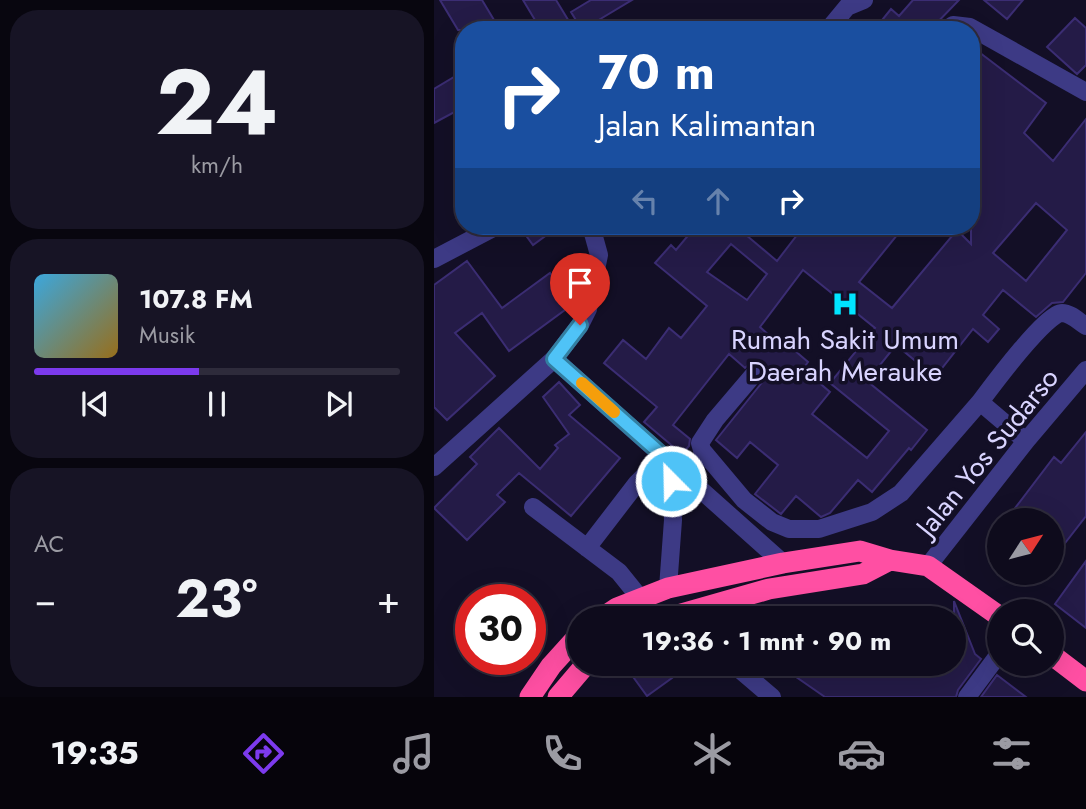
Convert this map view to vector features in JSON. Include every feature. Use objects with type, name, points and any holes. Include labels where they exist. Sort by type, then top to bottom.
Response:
[{"type":"highway","points":[[625,606],[668,589],[783,563],[860,551],[890,560],[928,566],[987,608]]},
{"type":"highway","points":[[711,606],[769,589],[863,574],[890,560]]},
{"type":"highway","points":[[530,697],[567,648]]},
{"type":"highway","points":[[1064,664],[1086,681]]},
{"type":"highway","points":[[558,697],[575,676]]},
{"type":"street","points":[[835,21],[850,2]]},
{"type":"street","points":[[980,33],[1086,92]]},
{"type":"street","points":[[434,259],[480,235]]},
{"type":"street","points":[[434,467],[554,359],[580,325],[588,309],[599,255],[593,235]]},
{"type":"street","points":[[755,373],[709,426],[700,443],[702,450],[744,500],[772,522],[789,530],[819,529],[872,512],[901,493],[1053,316],[1060,313],[1069,315],[1086,326]]},
{"type":"street","points":[[554,359],[783,563]]},
{"type":"street","name":"Jalan Yos Sudarso","points":[[928,566],[1026,441],[1086,370]]},
{"type":"street","points":[[980,402],[1026,441]]},
{"type":"street","points":[[587,548],[637,483],[667,459]]},
{"type":"street","points":[[667,459],[673,520],[668,589]]},
{"type":"street","points":[[533,507],[620,572],[640,598]]},
{"type":"street","points":[[967,697],[987,670]]},
{"type":"street","points":[[747,676],[772,697]]},
{"type":"building","points":[[440,0],[482,0],[495,21],[455,21],[455,25]]},
{"type":"building","points":[[523,0],[556,0],[569,21],[536,21]]},
{"type":"building","points":[[591,0],[632,0],[597,21],[576,21],[571,12]]},
{"type":"building","points":[[913,0],[959,0],[939,21],[881,21],[891,9],[899,16]]},
{"type":"building","points":[[984,0],[1023,0],[1007,19]]},
{"type":"building","points":[[1075,18],[1086,28],[1086,65],[1077,74],[1047,47]]},
{"type":"building","points":[[980,53],[1046,103],[1024,133],[1053,161],[1086,119],[1086,273],[1063,302],[1052,303],[1036,317],[1003,290],[983,315],[999,329],[988,342],[973,329],[935,377],[896,345],[867,381],[927,430],[872,492],[858,480],[830,513],[821,517],[796,496],[781,514],[755,494],[778,465],[750,442],[737,458],[716,440],[764,380],[766,370],[762,364],[752,362],[745,368],[729,354],[673,425],[690,439],[689,446],[682,454],[644,422],[657,407],[604,363],[623,340],[646,359],[669,328],[681,338],[707,306],[655,263],[671,245],[676,250],[688,235],[746,235],[777,261],[797,235],[897,235],[859,282],[892,308],[953,235],[962,235],[971,244],[971,235],[980,235]],"holes":[[[1036,203],[1067,230],[1026,281],[993,253]],[[731,244],[767,274],[747,300],[707,272]],[[803,270],[875,328],[830,383],[889,431],[867,458],[812,414],[830,392],[803,369],[808,362],[786,343],[782,347],[760,327]]]},
{"type":"building","points":[[455,76],[455,112],[434,123],[434,89]]},
{"type":"building","points":[[526,235],[547,235],[533,245]]},
{"type":"building","points":[[467,261],[502,308],[550,273],[573,304],[509,351],[482,313],[455,333],[495,376],[447,420],[434,407],[434,285]]},
{"type":"building","points":[[559,382],[580,405],[569,415],[620,458],[571,516],[519,473],[497,495],[505,502],[467,540],[434,508],[477,464],[470,457],[499,428],[540,469],[558,448],[555,445],[569,434],[543,397]]},
{"type":"building","points":[[1086,432],[1086,516],[1064,544],[1064,508],[1015,508],[1054,457],[1061,463]]},
{"type":"building","points":[[1086,561],[1086,628],[1064,611],[1064,599],[1059,599]]},
{"type":"building","points":[[966,631],[975,654],[981,659],[958,690],[956,697],[825,697],[795,676],[966,676]]},
{"type":"building","points":[[632,676],[671,676],[672,678],[647,696]]},
{"type":"building","points":[[998,676],[1026,697],[981,697]]},
{"type":"slow traffic","points":[[582,383],[614,412]]},
{"type":"place","name":"Rumah Sakit Umum Daerah Merauke","points":[[845,304]]},
{"type":"route","points":[[580,325],[554,359],[670,462],[671,481]]}]
